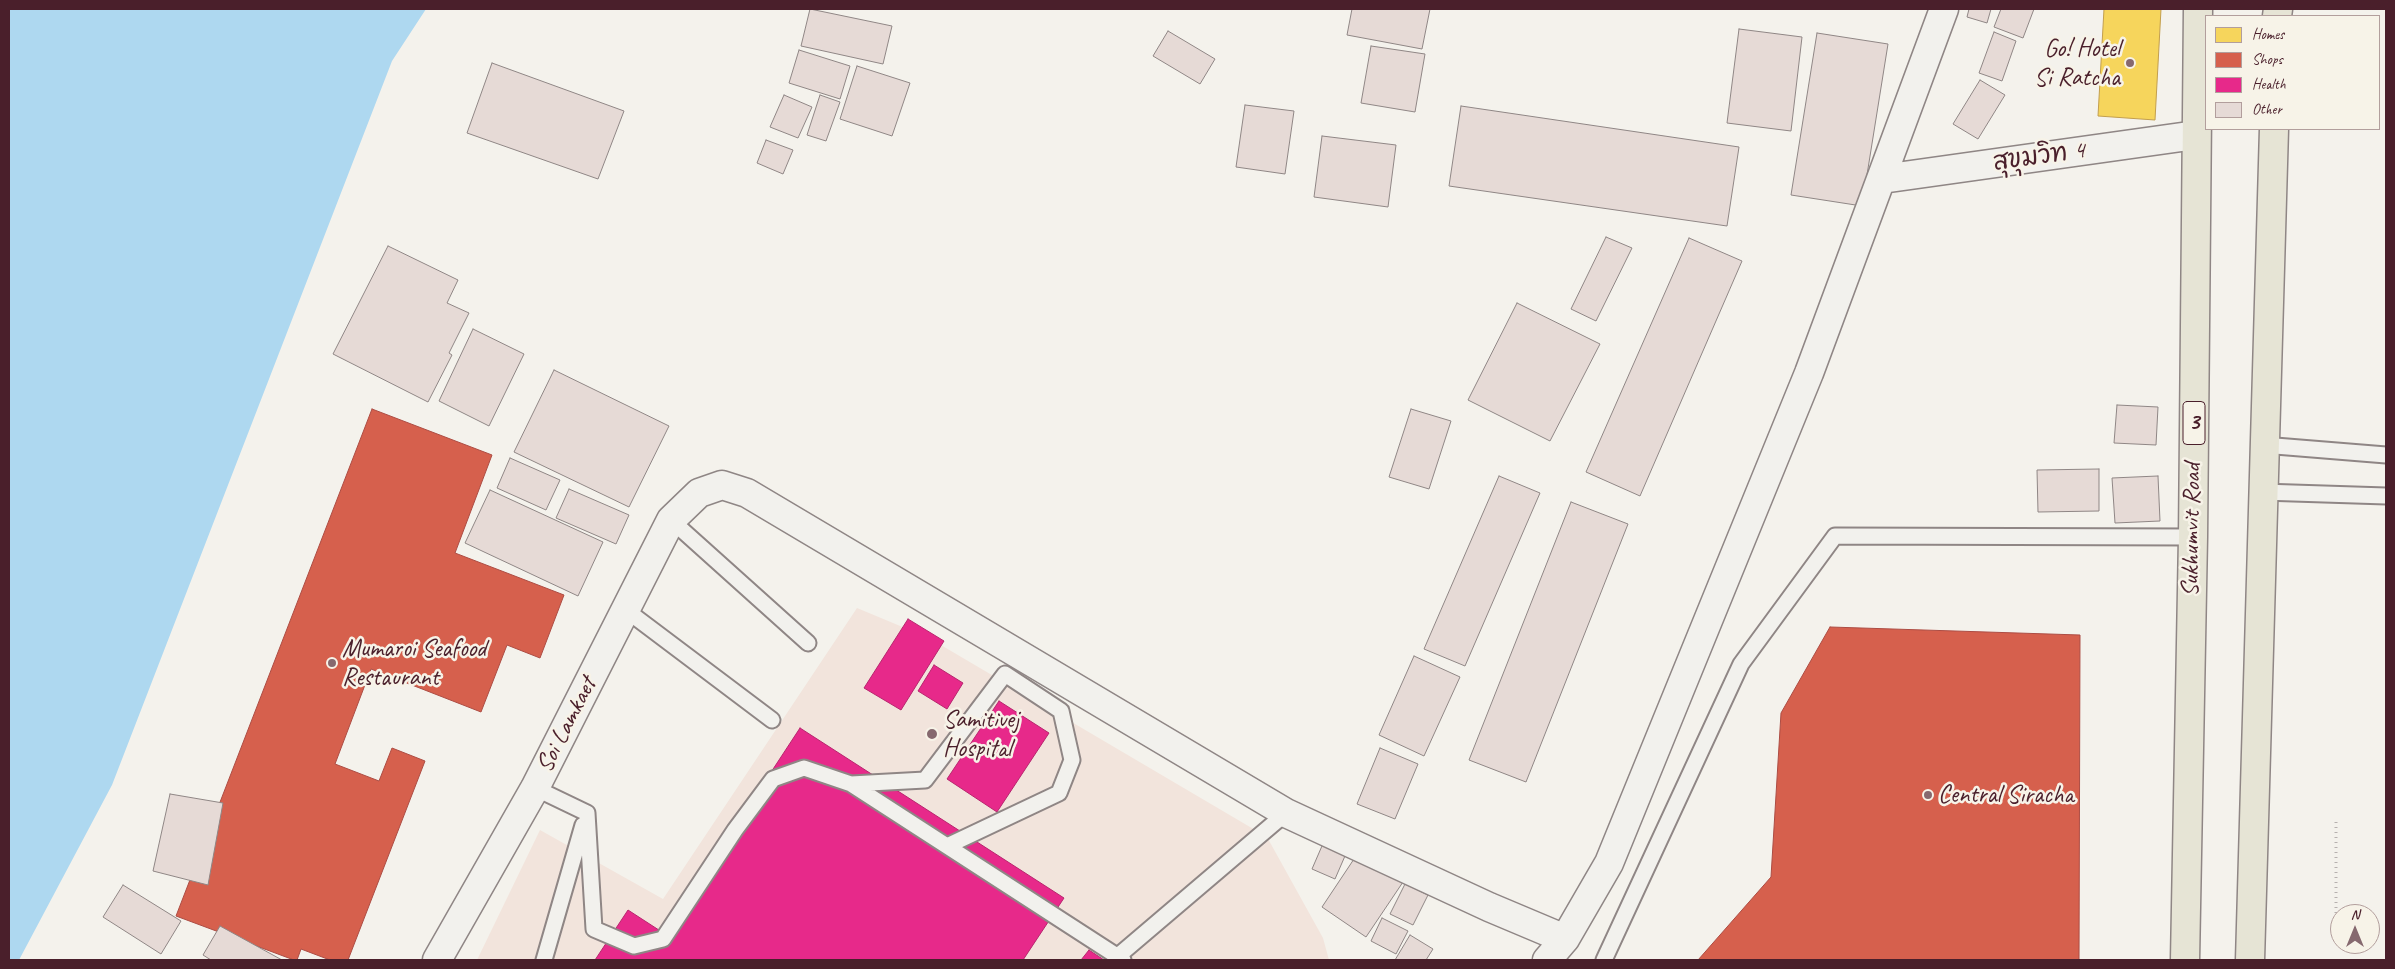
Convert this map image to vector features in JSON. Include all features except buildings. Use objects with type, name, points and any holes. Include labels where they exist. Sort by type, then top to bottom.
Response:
[{"type":"highway","name":"Sukhumvit Road","points":[[2185,960],[2193,537],[2198,9]]},
{"type":"highway","points":[[2250,960],[2263,445],[2274,130]]},
{"type":"street","points":[[1547,960],[1565,939],[1609,863],[1806,382],[1944,9]]},
{"type":"street","name":"สุขุมวิท 4","points":[[1882,179],[2196,135]]},
{"type":"street","name":"Soi Lamkaet","points":[[437,960],[535,788],[671,520],[699,493],[722,485],[747,493],[1286,813]]},
{"type":"street","points":[[1286,813],[1489,908],[1565,939]]},
{"type":"lane","points":[[2263,445],[2386,455]]},
{"type":"lane","points":[[2262,492],[2386,496]]},
{"type":"lane","points":[[671,520],[808,643]]},
{"type":"lane","points":[[1604,960],[1741,664],[1834,536],[2193,537]]},
{"type":"lane","points":[[626,610],[772,720]]},
{"type":"lane","points":[[851,784],[925,780],[1005,674],[1061,711],[1072,760],[1059,793],[947,846]]},
{"type":"lane","points":[[586,813],[594,929],[634,946],[663,939],[735,830],[773,779],[804,768],[851,784],[1121,958],[1286,813]]},
{"type":"lane","points":[[535,788],[586,813]]},
{"type":"lane","points":[[544,960],[586,813]]},
{"type":"path","points":[[2336,822],[2336,904]]},
{"type":"shaded area","name":"Samitivej Hospital","points":[[857,608],[929,638],[1267,837],[1323,938],[1329,960],[477,960],[540,830],[663,899]]},
{"type":"water","points":[[9,9],[426,9],[392,61],[112,785],[19,960],[9,960]]},
{"type":"place","name":"Go! Hotel Si Ratcha","points":[[2130,63]]},
{"type":"place","name":"Mumaroi Seafood Restaurant","points":[[332,663]]},
{"type":"place","name":"Samitivej Hospital","points":[[932,734]]},
{"type":"place","name":"Central Siracha","points":[[1928,795]]}]
